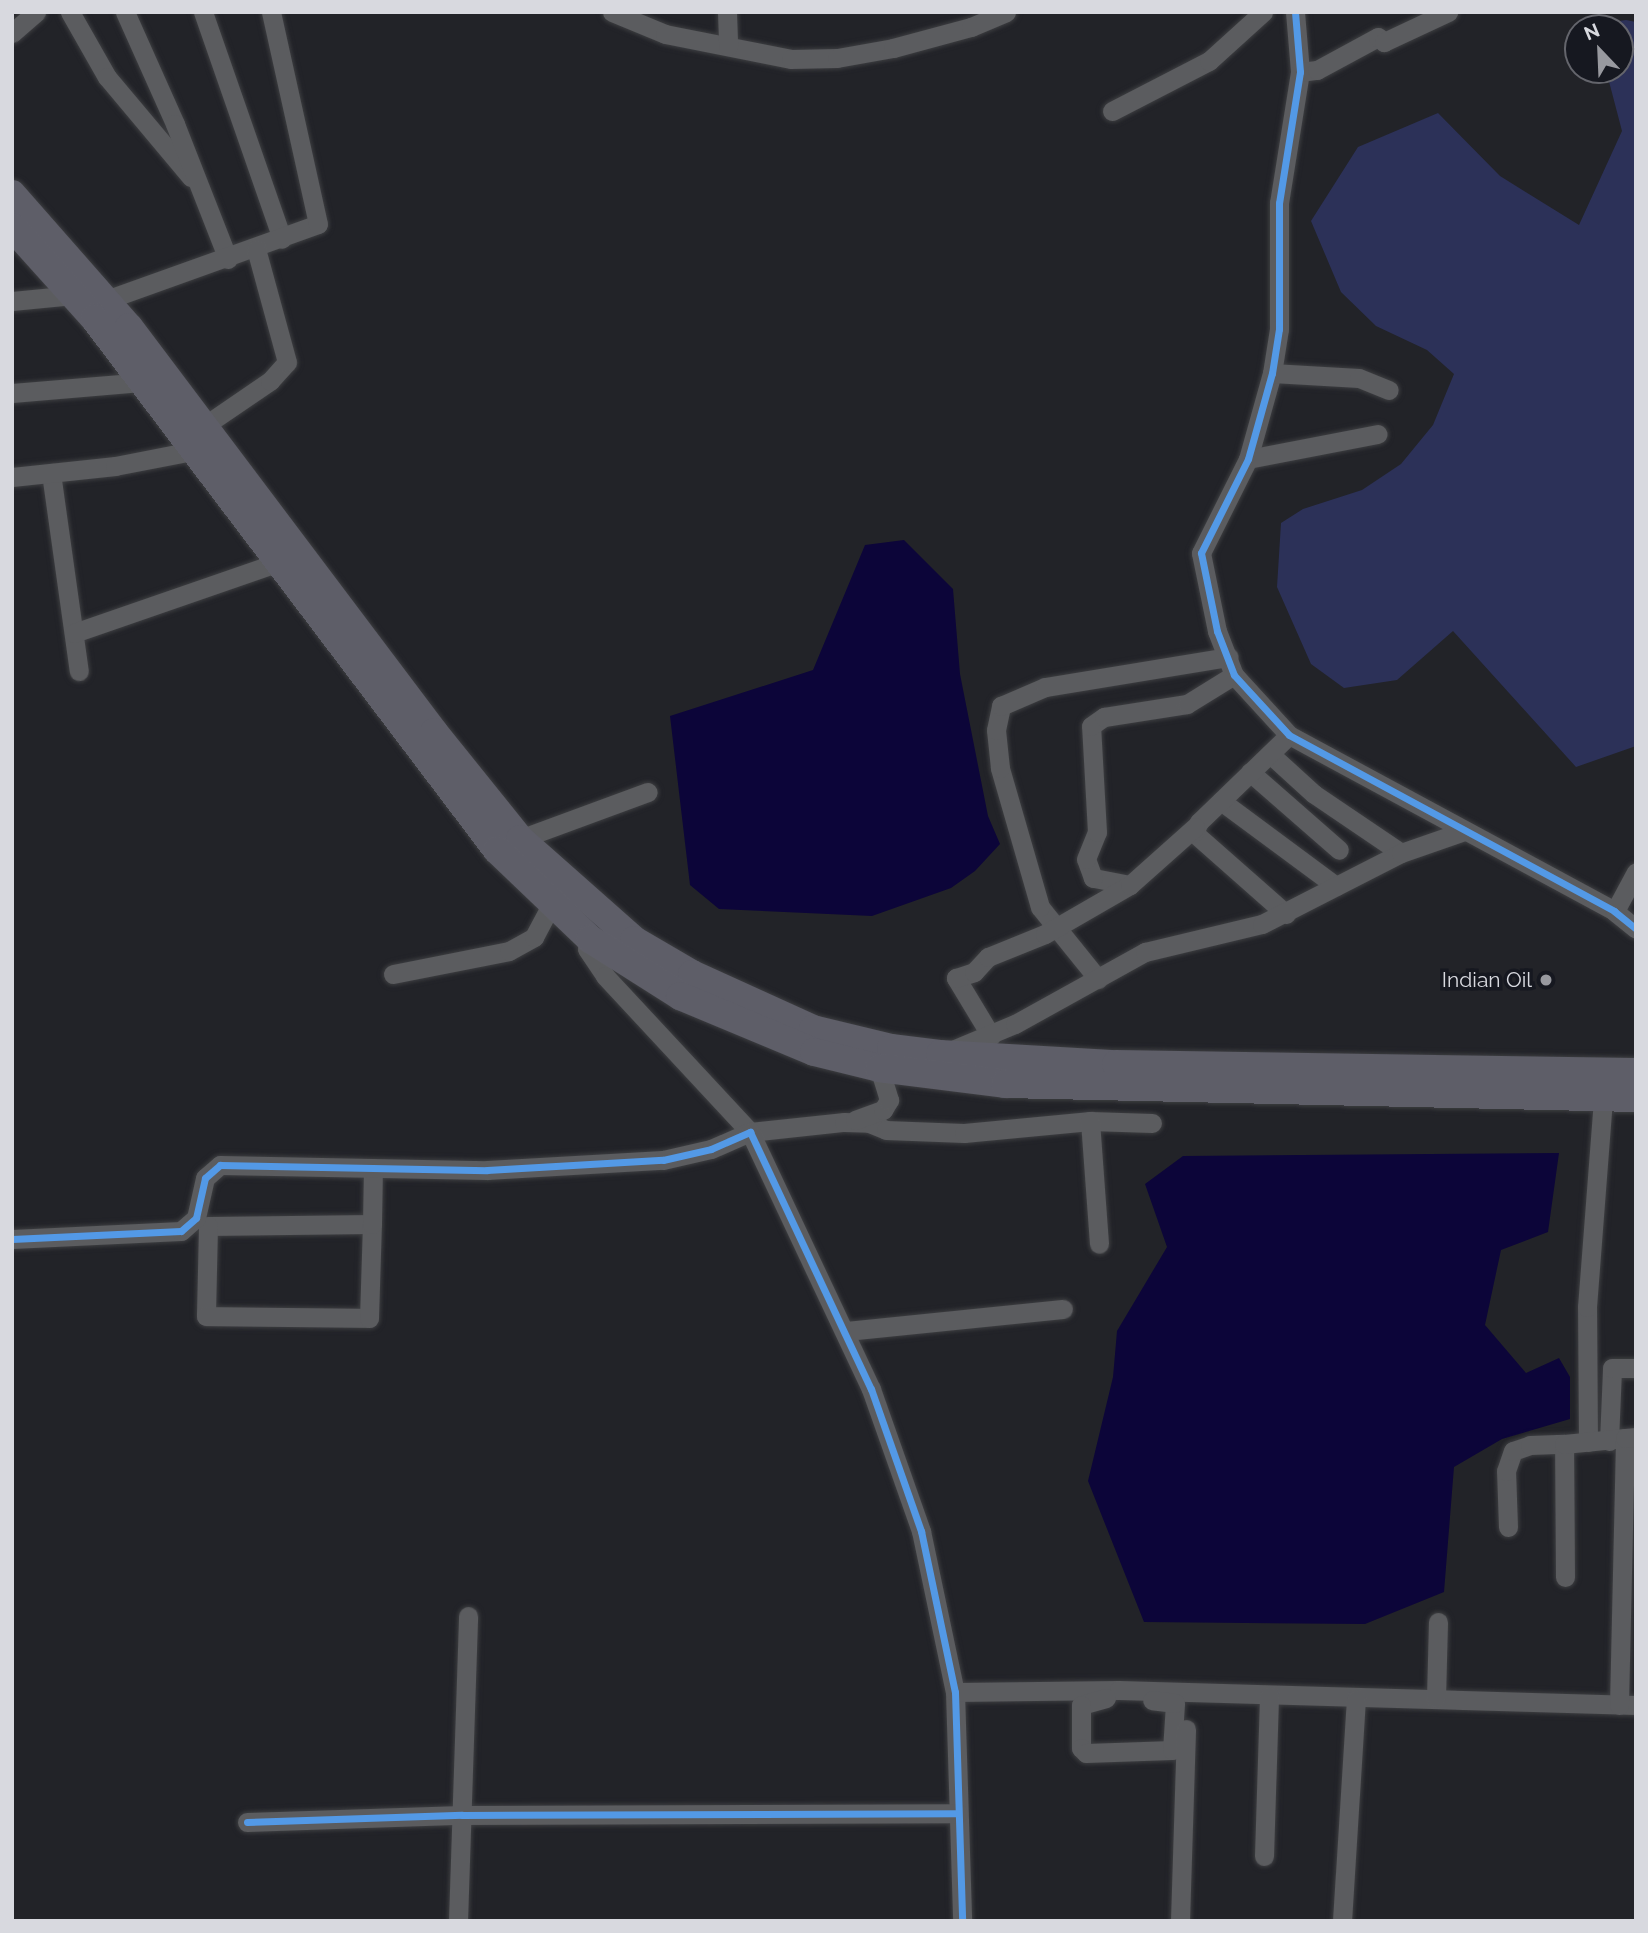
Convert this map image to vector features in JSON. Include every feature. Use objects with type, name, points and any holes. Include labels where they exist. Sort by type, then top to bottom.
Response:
[{"type":"highway","points":[[12,194],[107,300],[434,732],[520,839],[634,940],[692,974],[813,1029],[891,1048],[940,1054],[1116,1064],[1636,1072]]},
{"type":"highway","points":[[12,227],[74,295],[142,382],[497,850],[551,905],[590,939],[680,996],[733,1021],[814,1052],[879,1068],[1005,1084],[1636,1098]]},
{"type":"street","points":[[12,33],[36,12]]},
{"type":"street","points":[[70,12],[112,85],[201,189]]},
{"type":"street","points":[[125,12],[228,258]]},
{"type":"street","points":[[203,12],[282,239]]},
{"type":"street","points":[[107,300],[311,229],[319,216],[271,12]]},
{"type":"street","points":[[611,12],[665,34],[791,59],[837,58],[958,31],[1006,12]]},
{"type":"street","points":[[727,12],[728,46]]},
{"type":"street","points":[[1112,111],[1209,61],[1263,12]]},
{"type":"street","points":[[1295,12],[1300,72],[1279,203],[1279,329],[1272,373],[1248,459],[1200,553],[1217,631],[1231,666],[1289,735],[1615,911],[1636,929]]},
{"type":"street","points":[[1300,72],[1317,70],[1378,37],[1384,42],[1402,31],[1423,27],[1448,12]]},
{"type":"street","points":[[204,426],[270,381],[287,362],[256,249]]},
{"type":"street","points":[[12,301],[74,295]]},
{"type":"street","points":[[1272,373],[1359,378],[1389,390]]},
{"type":"street","points":[[12,393],[142,382]]},
{"type":"street","points":[[1248,459],[1378,434]]},
{"type":"street","points":[[12,477],[115,466],[192,451]]},
{"type":"street","points":[[51,473],[79,671]]},
{"type":"street","points":[[74,633],[276,562]]},
{"type":"street","points":[[1130,885],[1093,878],[1086,859],[1097,832],[1091,726],[1104,717],[1187,704],[1231,666]]},
{"type":"street","points":[[1098,979],[1040,907],[1000,768],[996,730],[1001,706],[1045,687],[1231,666]]},
{"type":"street","points":[[991,1036],[956,978],[974,972],[988,957],[1058,926],[1130,885],[1195,827],[1289,735]]},
{"type":"street","points":[[1269,754],[1314,794],[1401,853]]},
{"type":"street","points":[[1250,772],[1339,850]]},
{"type":"street","points":[[520,839],[648,792]]},
{"type":"street","points":[[1221,801],[1336,886]]},
{"type":"street","points":[[1195,827],[1198,838],[1286,914]]},
{"type":"street","points":[[940,1054],[991,1036],[1145,952],[1205,935],[1242,930],[1286,914],[1401,853],[1464,831]]},
{"type":"street","points":[[1615,911],[1636,872]]},
{"type":"street","points":[[393,974],[509,951],[534,937],[551,905]]},
{"type":"street","points":[[590,939],[587,949],[613,985],[750,1132],[872,1389],[921,1531],[955,1692],[962,1921]]},
{"type":"street","points":[[844,1122],[883,1110],[888,1089],[879,1068]]},
{"type":"street","points":[[1588,1442],[1587,1307],[1603,1097]]},
{"type":"street","points":[[1090,1121],[1099,1244]]},
{"type":"street","points":[[12,1239],[181,1231],[196,1218],[205,1178],[220,1165],[487,1171],[663,1160],[711,1149],[750,1132],[844,1122],[869,1123],[887,1130],[964,1133],[1090,1121],[1152,1123]]},
{"type":"street","points":[[372,1224],[208,1226],[206,1316],[369,1318],[372,1224],[373,1168]]},
{"type":"street","points":[[846,1331],[1063,1309]]},
{"type":"street","points":[[955,1692],[1105,1695],[1177,1703],[1269,1696],[1436,1698],[1627,1705],[1630,1516],[1624,1439],[1612,1368],[1636,1368]]},
{"type":"street","points":[[1508,1527],[1506,1472],[1513,1451],[1530,1445],[1624,1439]]},
{"type":"street","points":[[1564,1444],[1565,1577]]},
{"type":"street","points":[[458,1921],[468,1616]]},
{"type":"street","points":[[1436,1698],[1437,1622]]},
{"type":"street","points":[[1105,1695],[1081,1705],[1081,1748],[1086,1753],[1172,1750],[1177,1703]]},
{"type":"street","points":[[1264,1856],[1269,1696]]},
{"type":"street","points":[[1342,1921],[1356,1699]]},
{"type":"street","points":[[1177,1703],[1180,1921]]},
{"type":"street","points":[[247,1822],[462,1815],[958,1813]]},
{"type":"shaded area","points":[[1634,22],[1636,746],[1576,767],[1453,631],[1397,680],[1344,688],[1311,664],[1277,587],[1281,523],[1303,509],[1362,490],[1401,464],[1433,425],[1454,374],[1427,350],[1376,326],[1341,292],[1311,221],[1358,147],[1438,113],[1500,176],[1579,225],[1622,131],[1610,84],[1634,84]]},
{"type":"shaded area","points":[[904,540],[953,589],[960,674],[988,816],[1000,844],[975,871],[951,888],[872,916],[719,909],[690,885],[670,716],[813,670],[865,545]]},
{"type":"shaded area","points":[[1559,1153],[1548,1232],[1501,1250],[1485,1325],[1526,1373],[1559,1358],[1570,1377],[1570,1419],[1502,1439],[1454,1467],[1444,1592],[1365,1624],[1144,1622],[1088,1481],[1113,1377],[1117,1331],[1167,1247],[1145,1184],[1183,1156]]},
{"type":"cycle path","points":[[1295,12],[1300,72],[1279,203],[1279,329],[1272,373],[1248,459],[1201,553],[1217,631],[1234,675],[1289,735],[1614,911],[1636,929]]},
{"type":"cycle path","points":[[12,1239],[181,1231],[196,1218],[205,1178],[220,1165],[487,1170],[663,1160],[711,1149],[750,1132],[871,1389],[921,1531],[955,1692],[962,1921]]},
{"type":"cycle path","points":[[247,1822],[462,1815],[958,1813]]},
{"type":"place","name":"Indian Oil","points":[[1546,980]]}]
